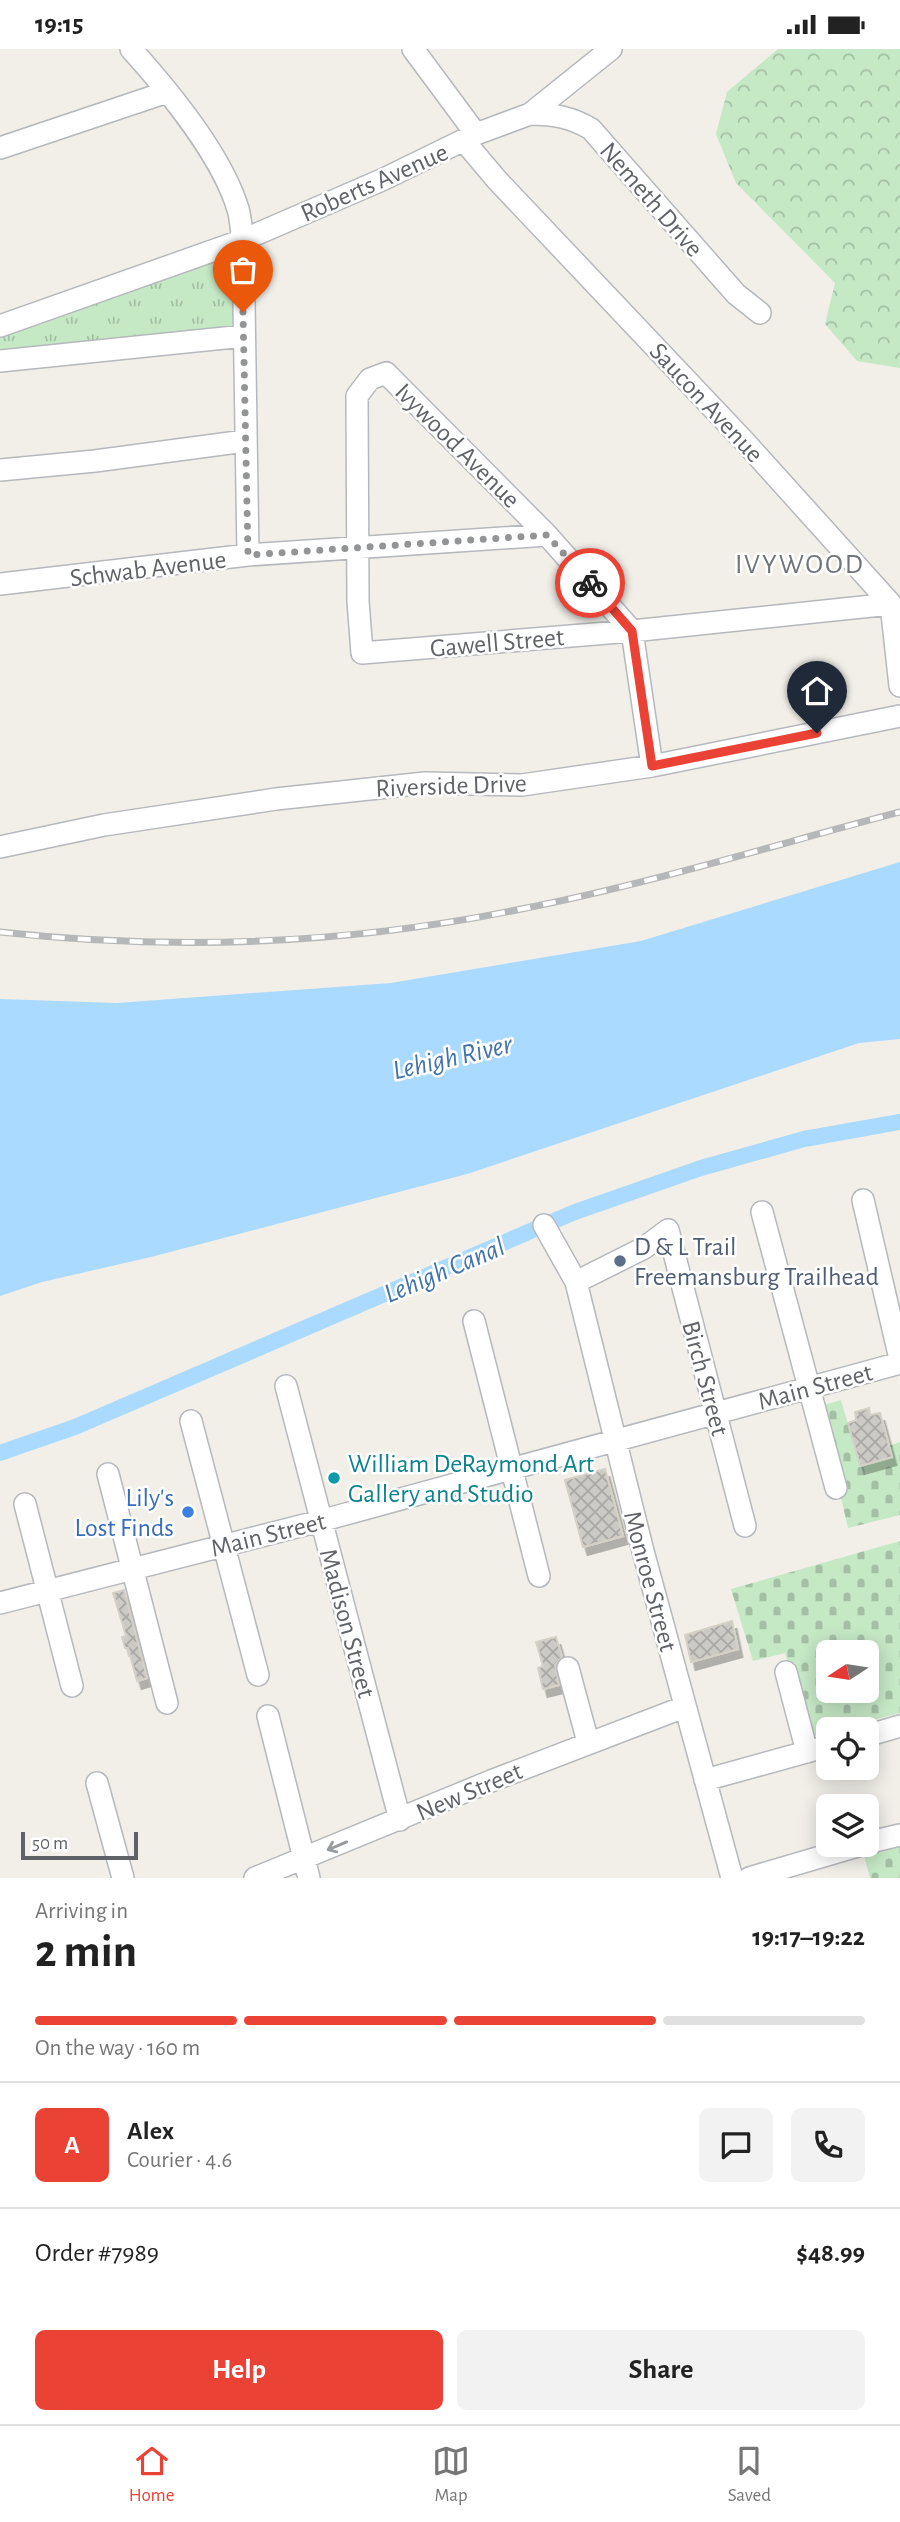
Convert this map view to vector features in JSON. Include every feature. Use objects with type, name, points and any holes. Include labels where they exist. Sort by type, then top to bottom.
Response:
[{"type":"street","points":[[131,49],[167,92],[220,165],[238,209],[243,240],[248,555]]},
{"type":"street","name":"Saucon Avenue","points":[[413,49],[497,180],[745,442],[891,604]]},
{"type":"street","name":"Roberts Avenue","points":[[0,326],[243,240],[470,138],[530,114],[611,49]]},
{"type":"street","points":[[0,148],[20,139],[167,92]]},
{"type":"street","name":"Nemeth Drive","points":[[530,114],[555,114],[592,129],[736,294],[760,313]]},
{"type":"street","points":[[0,362],[244,336]]},
{"type":"street","name":"Ivywood Avenue","points":[[359,549],[357,396],[370,379],[386,373],[547,535],[632,631]]},
{"type":"street","points":[[0,470],[95,461],[245,441]]},
{"type":"street","name":"Schwab Avenue","points":[[0,584],[248,555],[547,535]]},
{"type":"street","name":"Gawell Street","points":[[359,549],[358,601],[362,653],[632,631],[891,604]]},
{"type":"street","points":[[891,604],[900,686]]},
{"type":"street","points":[[632,631],[652,766]]},
{"type":"street","name":"Riverside Drive","points":[[0,848],[104,825],[257,801],[425,783],[522,785],[652,766],[900,716]]},
{"type":"street","points":[[863,1200],[900,1361]]},
{"type":"street","points":[[762,1212],[836,1488]]},
{"type":"street","name":"Monroe Street","points":[[544,1225],[576,1282],[684,1706],[732,1878]]},
{"type":"street","name":"Birch Street","points":[[576,1282],[644,1248],[668,1230],[745,1526]]},
{"type":"street","points":[[474,1321],[539,1576]]},
{"type":"street","name":"Main Street","points":[[0,1603],[320,1521],[900,1361]]},
{"type":"street","name":"Madison Street","points":[[286,1386],[400,1819]]},
{"type":"street","points":[[191,1422],[258,1675]]},
{"type":"street","points":[[108,1474],[167,1703]]},
{"type":"street","points":[[24,1504],[72,1686]]},
{"type":"street","points":[[568,1668],[588,1742]]},
{"type":"street","points":[[786,1672],[807,1752]]},
{"type":"street","name":"New Street","points":[[255,1878],[306,1869],[400,1819],[684,1706]]},
{"type":"street","points":[[268,1716],[306,1869]]},
{"type":"street","points":[[879,1732],[900,1726]]},
{"type":"street","points":[[705,1780],[816,1749]]},
{"type":"street","points":[[97,1783],[123,1878]]},
{"type":"street","points":[[879,1840],[900,1835]]},
{"type":"street","points":[[749,1878],[820,1857]]},
{"type":"green space","points":[[778,49],[900,49],[900,368],[857,361],[825,324],[835,283],[736,183],[716,134],[727,92]]},
{"type":"green space","points":[[233,253],[236,323],[228,329],[0,355],[0,335]]},
{"type":"green space","points":[[841,1400],[860,1465],[892,1457],[889,1446],[900,1442],[900,1515],[848,1528],[820,1406]]},
{"type":"green space","points":[[900,1541],[900,1713],[879,1719],[816,1717],[816,1735],[809,1737],[785,1653],[753,1661],[731,1589]]},
{"type":"green space","points":[[900,1839],[900,1878],[870,1878],[864,1857],[879,1857],[879,1844]]},
{"type":"water","name":"Lehigh River","points":[[900,862],[900,1039],[859,1043],[467,1174],[151,1257],[42,1282],[0,1296],[0,999],[117,1003],[391,983],[641,941]]},
{"type":"building","points":[[869,1408],[870,1415],[880,1413],[892,1457],[860,1466],[848,1423],[856,1420],[855,1412]]},
{"type":"building","points":[[605,1469],[623,1536],[583,1547],[565,1480]]},
{"type":"building","points":[[124,1590],[147,1678],[137,1681],[128,1648],[125,1648],[122,1637],[126,1636],[113,1593]]},
{"type":"building","points":[[732,1621],[738,1649],[691,1662],[685,1635]]},
{"type":"building","points":[[556,1637],[562,1657],[555,1665],[559,1685],[543,1689],[538,1668],[543,1666],[536,1642]]},
{"type":"waterway","name":"Lehigh Canal","points":[[0,1453],[75,1427],[575,1212],[701,1168],[804,1139],[900,1122]]},
{"type":"railway","points":[[0,932],[65,938],[196,942],[262,941],[392,930],[457,921],[569,899],[900,812]]},
{"type":"way so far","points":[[243,312],[248,555],[547,535],[590,583]]},
{"type":"place","name":"D & L Trail Freemansburg Trailhead","points":[[620,1261]]},
{"type":"place","name":"William DeRaymond Art Gallery and Studio","points":[[334,1478]]},
{"type":"place","name":"Lily's Lost Finds","points":[[188,1512]]},
{"type":"district","name":"IVYWOOD","points":[[800,563]]},
{"type":"route","points":[[590,583],[632,631],[652,766],[817,733]]}]
